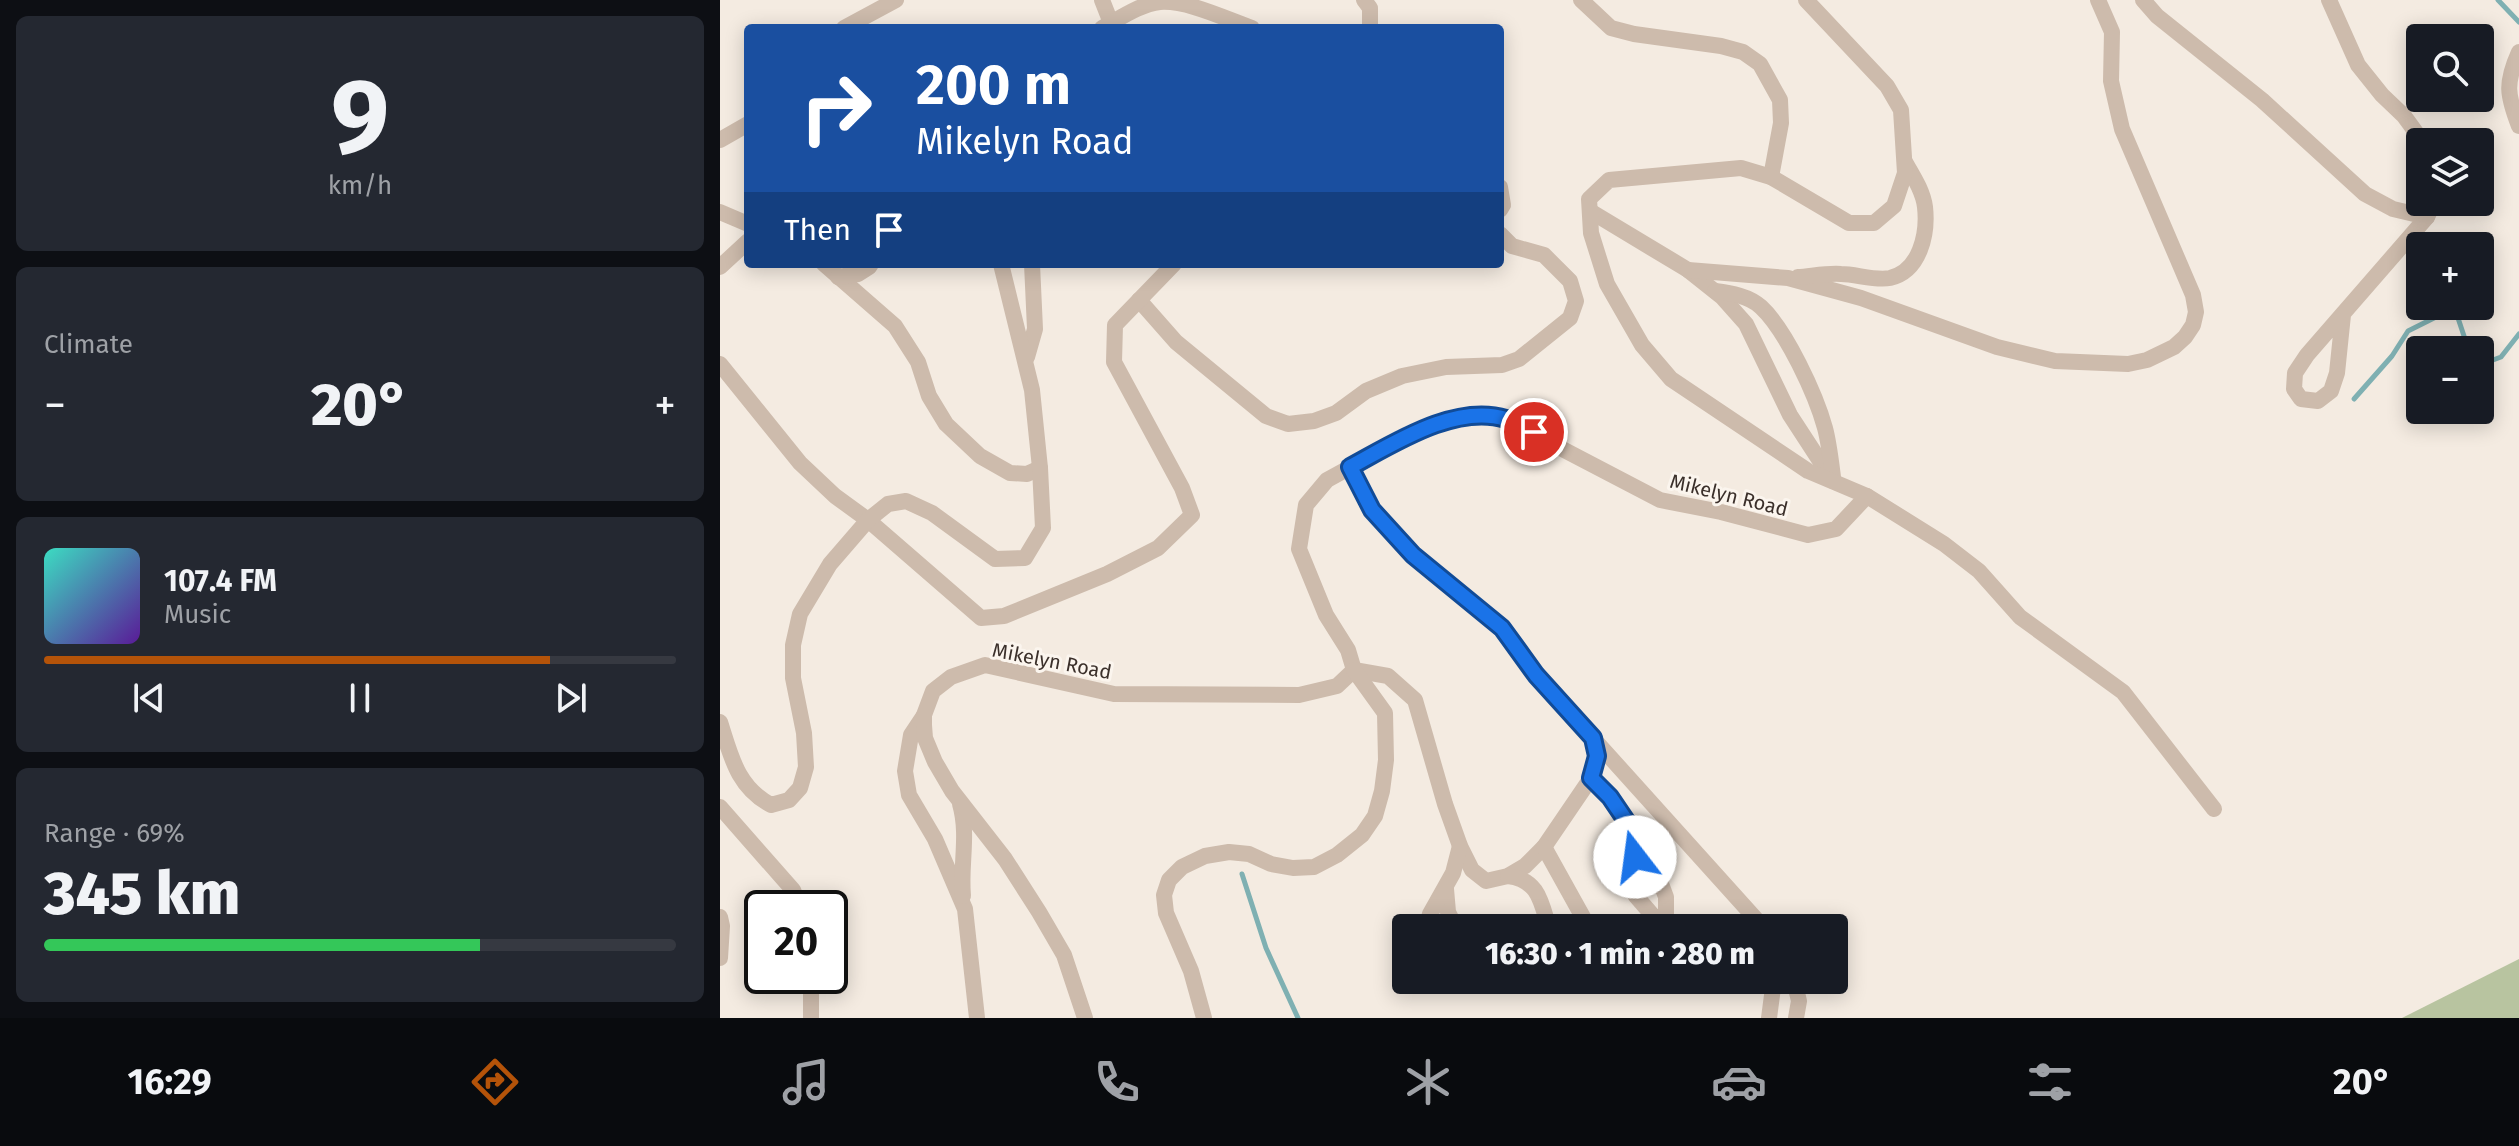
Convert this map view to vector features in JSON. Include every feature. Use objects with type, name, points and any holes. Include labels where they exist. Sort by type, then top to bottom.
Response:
[{"type":"street","points":[[851,24],[896,0]]},
{"type":"street","points":[[1102,0],[1106,24]]},
{"type":"street","points":[[1108,24],[1128,0]]},
{"type":"street","points":[[1364,0],[1370,8],[1370,24]]},
{"type":"street","points":[[1581,0],[1611,28],[1721,46],[1743,52],[1760,64],[1780,100],[1781,123],[1771,177]]},
{"type":"street","points":[[1806,0],[1887,86],[1901,110],[1905,173],[1894,206],[1874,223],[1849,223],[1771,177],[1741,168],[1609,180],[1589,199],[1591,233],[1607,284],[1642,345],[1671,379],[1808,471],[1867,496],[1944,544],[1979,571],[2020,617],[2123,692],[2214,809]]},
{"type":"street","points":[[1788,278],[1861,298],[1997,347],[2055,361],[2128,364],[2147,360],[2174,347],[2193,325],[2196,312],[2193,295],[2122,129],[2111,81],[2112,32],[2098,0]]},
{"type":"street","points":[[2143,0],[2157,16],[2262,100],[2365,194],[2393,209],[2406,209]]},
{"type":"street","points":[[2329,0],[2358,65],[2413,128]]},
{"type":"street","points":[[1110,24],[1159,2],[1177,3],[1240,24]]},
{"type":"street","points":[[2519,52],[2509,78],[2508,98],[2519,126]]},
{"type":"street","points":[[720,140],[744,126]]},
{"type":"street","points":[[1688,270],[1788,278],[1837,273],[1879,279],[1904,272],[1916,259],[1921,245],[1925,205],[1904,160]]},
{"type":"street","points":[[1590,211],[1688,270],[1715,291],[1746,324],[1790,415],[1834,482]]},
{"type":"street","points":[[720,212],[744,222]]},
{"type":"street","points":[[2343,315],[2337,373],[2331,391],[2318,401],[2301,399],[2294,389],[2295,373],[2307,355],[2425,216]]},
{"type":"street","points":[[1139,300],[1176,342],[1266,416],[1288,424],[1314,421],[1336,413],[1366,391],[1402,376],[1446,367],[1502,365],[1519,359],[1570,318],[1576,301],[1570,281],[1544,255],[1512,246],[1504,238]]},
{"type":"street","points":[[720,267],[744,245]]},
{"type":"street","points":[[828,268],[895,326],[918,362],[929,396],[946,424],[980,456],[1010,473],[1027,474],[1040,468]]},
{"type":"street","points":[[838,277],[858,274],[867,268]]},
{"type":"street","points":[[720,722],[737,772],[758,798],[771,805],[789,800],[800,788],[806,767],[804,733],[793,678],[793,645],[800,614],[830,564],[868,520],[888,504],[906,501],[932,513],[995,559],[1025,558],[1043,528],[1040,468],[1032,390],[1002,268]]},
{"type":"street","points":[[1026,361],[1035,329],[1032,268]]},
{"type":"street","points":[[720,364],[800,463],[835,496],[868,520],[981,618],[1004,616],[1107,574],[1158,548],[1192,515],[1182,488],[1114,362],[1115,325],[1170,268]]},
{"type":"street","points":[[1715,291],[1736,294],[1760,306],[1779,330],[1810,389],[1825,428],[1834,482]]},
{"type":"street","name":"Mikelyn Road","points":[[965,909],[935,839],[909,795],[905,771],[911,735],[924,715],[933,691],[951,677],[985,665],[1114,694],[1299,695],[1337,686],[1354,670],[1348,650],[1326,615],[1299,549],[1306,505],[1327,480],[1409,435],[1473,415],[1505,419],[1660,500],[1808,535],[1836,529],[1867,496]]},
{"type":"street","points":[[1350,467],[1372,510],[1413,555],[1502,628],[1536,675],[1751,914]]},
{"type":"street","points":[[1354,670],[1388,676],[1415,700],[1460,846],[1472,870],[1486,881],[1508,876],[1525,866],[1544,847],[1591,778],[1597,756],[1593,738]]},
{"type":"street","points":[[1204,1018],[1191,971],[1166,913],[1164,895],[1169,880],[1182,867],[1205,856],[1229,852],[1249,854],[1271,864],[1293,868],[1314,867],[1337,855],[1362,835],[1375,816],[1382,791],[1386,722],[1385,713],[1354,670]]},
{"type":"street","points":[[924,715],[925,738],[935,762],[958,799],[1005,859],[1064,955],[1085,1018]]},
{"type":"street","points":[[1591,778],[1610,797],[1631,828],[1638,862]]},
{"type":"street","points":[[958,799],[965,820],[962,883],[977,1018]]},
{"type":"street","points":[[720,807],[793,890]]},
{"type":"street","points":[[1430,914],[1453,873],[1460,846]]},
{"type":"street","points":[[1544,847],[1581,914]]},
{"type":"street","points":[[1508,876],[1522,878],[1537,891],[1544,914]]},
{"type":"street","points":[[1446,887],[1449,914]]},
{"type":"street","points":[[720,917],[720,958]]},
{"type":"street","points":[[811,994],[811,1018]]},
{"type":"street","points":[[1769,1018],[1772,994]]},
{"type":"street","points":[[1796,1018],[1797,994]]},
{"type":"green space","points":[[2519,959],[2519,1018],[2402,1018]]},
{"type":"waterway","points":[[2498,0],[2519,22]]},
{"type":"waterway","points":[[2354,399],[2392,356],[2408,331],[2442,314],[2457,315],[2464,336]]},
{"type":"waterway","points":[[2494,360],[2501,357],[2519,334]]},
{"type":"waterway","points":[[1242,874],[1266,948],[1298,1018]]},
{"type":"route","points":[[1534,432],[1505,419],[1473,415],[1409,435],[1350,467],[1372,510],[1413,555],[1502,628],[1536,675],[1593,738],[1597,756],[1591,778],[1610,797],[1631,828],[1635,857]]}]
